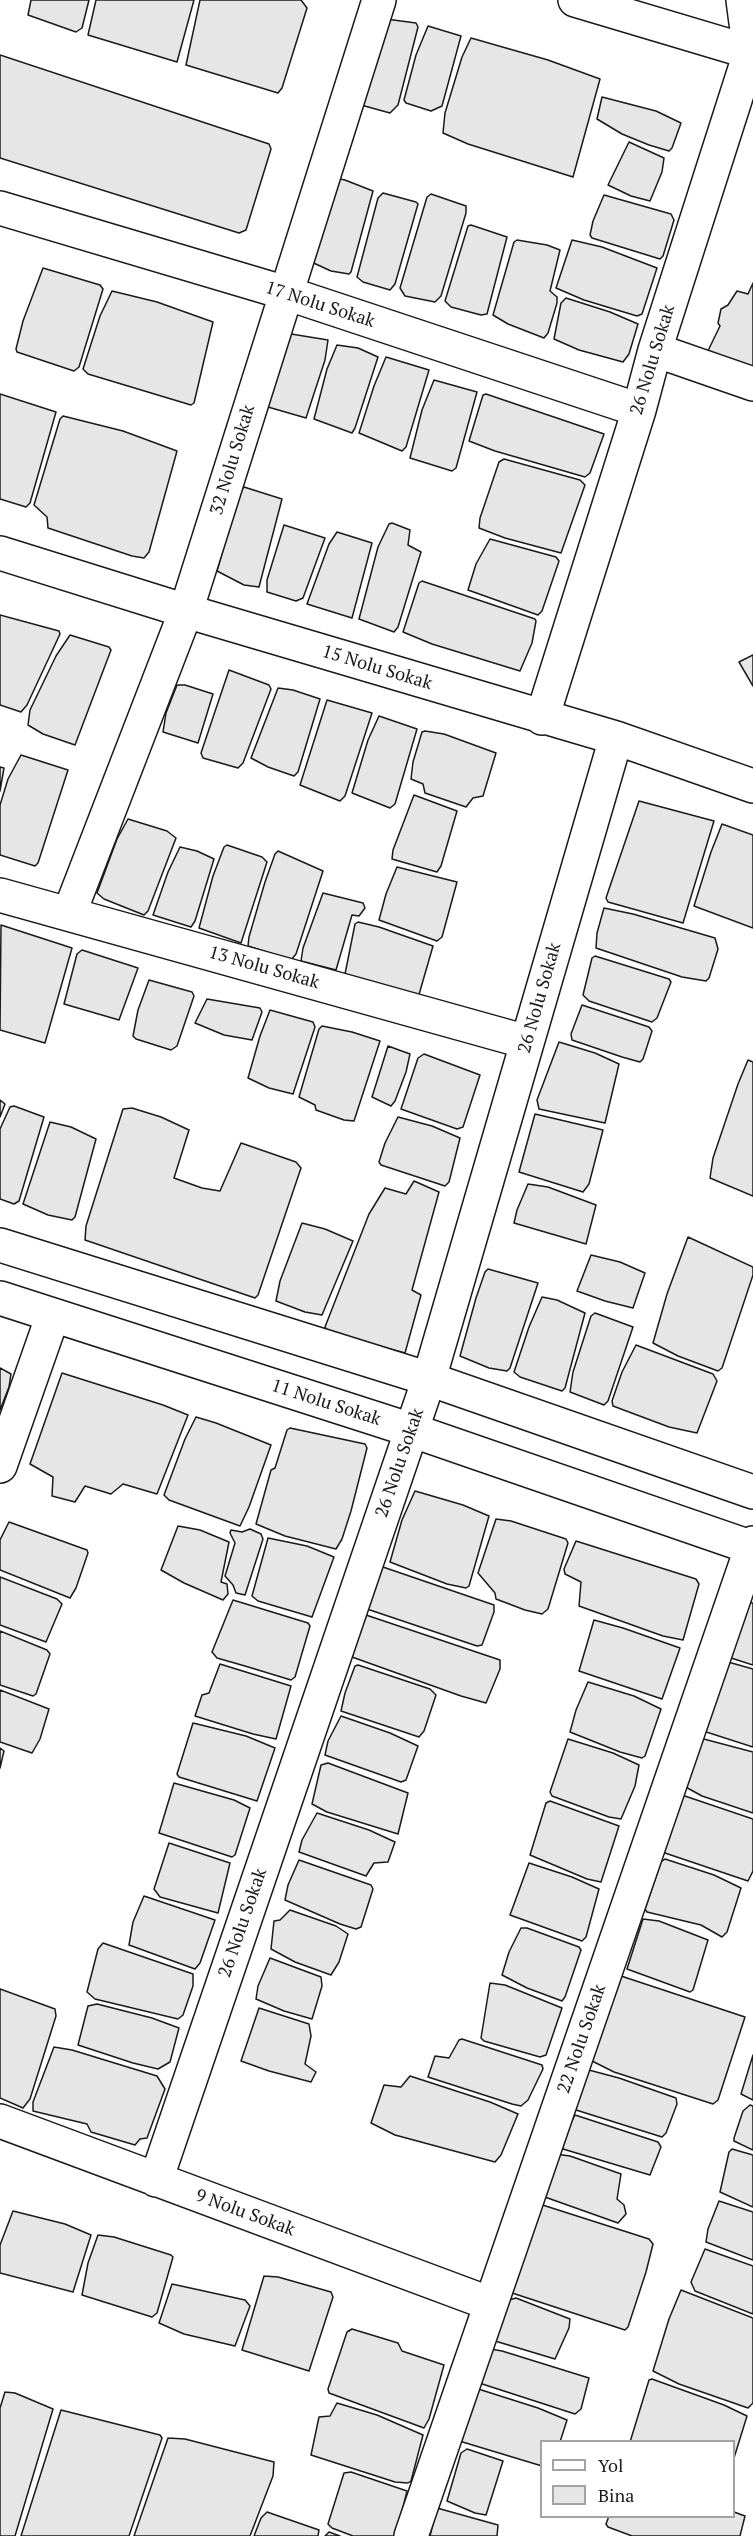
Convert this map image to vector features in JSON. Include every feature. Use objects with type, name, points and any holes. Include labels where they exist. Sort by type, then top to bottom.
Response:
[{"type":"street","name":"32 Nolu Sokak","points":[[69,914],[186,611],[379,0]]},
{"type":"street","points":[[575,0],[752,53]]},
{"type":"street","name":"26 Nolu Sokak","points":[[542,718],[639,410],[655,350],[752,53],[743,0]]},
{"type":"street","name":"17 Nolu Sokak","points":[[0,208],[286,294],[639,410]]},
{"type":"street","points":[[655,350],[753,384]]},
{"type":"street","name":"15 Nolu Sokak","points":[[0,553],[542,718],[616,738],[753,786]]},
{"type":"street","name":"26 Nolu Sokak","points":[[156,2180],[429,1379],[616,738]]},
{"type":"street","name":"13 Nolu Sokak","points":[[0,895],[527,1041]]},
{"type":"street","points":[[0,1245],[429,1379],[753,1492]]},
{"type":"street","name":"11 Nolu Sokak","points":[[0,1298],[411,1430],[753,1546]]},
{"type":"street","points":[[0,1466],[53,1315]]},
{"type":"street","name":"22 Nolu Sokak","points":[[411,2536],[753,1546]]},
{"type":"street","name":"9 Nolu Sokak","points":[[0,2121],[490,2304]]},
{"type":"building","points":[[31,0],[89,0],[82,28],[76,32],[28,15]]},
{"type":"building","points":[[96,0],[194,0],[177,62],[88,35]]},
{"type":"building","points":[[200,0],[301,0],[307,8],[282,88],[278,93],[186,65]]},
{"type":"building","points":[[386,19],[416,23],[418,27],[398,105],[390,113],[361,105]]},
{"type":"building","points":[[428,26],[461,36],[442,106],[431,111],[406,103],[404,100],[416,55]]},
{"type":"building","points":[[471,38],[548,60],[600,79],[573,177],[468,144],[443,133],[445,113],[462,57]]},
{"type":"building","points":[[0,55],[269,144],[271,149],[246,230],[239,233],[0,158]]},
{"type":"building","points":[[602,97],[656,111],[681,123],[672,148],[669,151],[649,145],[622,134],[597,119]]},
{"type":"building","points":[[629,142],[664,158],[662,172],[650,201],[631,196],[608,185]]},
{"type":"building","points":[[330,177],[373,191],[349,274],[331,271],[307,260]]},
{"type":"building","points":[[383,193],[418,204],[395,284],[390,290],[363,282],[357,277],[378,198]]},
{"type":"building","points":[[431,194],[466,206],[466,213],[441,296],[435,302],[405,296],[400,288],[427,197]]},
{"type":"building","points":[[604,195],[671,214],[674,220],[663,256],[660,259],[592,238],[590,235],[593,221]]},
{"type":"building","points":[[468,226],[507,237],[487,314],[481,315],[451,307],[445,301]]},
{"type":"building","points":[[517,240],[547,245],[560,250],[550,291],[557,297],[557,303],[548,333],[544,338],[508,324],[493,315],[514,242]]},
{"type":"building","points":[[572,240],[602,247],[657,268],[642,314],[637,316],[584,300],[556,288]]},
{"type":"building","points":[[43,268],[100,285],[103,289],[79,367],[74,371],[17,352],[16,349],[23,321]]},
{"type":"building","points":[[753,283],[753,378],[704,359],[720,326],[718,323],[721,309],[728,305],[737,291],[748,294]]},
{"type":"building","points":[[112,291],[157,302],[213,322],[194,403],[191,405],[88,374],[83,369],[100,316]]},
{"type":"building","points":[[566,298],[638,324],[629,354],[623,362],[579,350],[554,339],[561,303]]},
{"type":"building","points":[[285,333],[328,340],[325,360],[306,418],[268,407],[269,391]]},
{"type":"building","points":[[337,345],[358,348],[378,357],[352,433],[314,419],[327,369]]},
{"type":"building","points":[[386,357],[429,370],[406,447],[402,451],[359,433]]},
{"type":"building","points":[[434,380],[477,392],[456,468],[452,471],[410,458],[422,410]]},
{"type":"building","points":[[0,394],[56,412],[30,503],[26,507],[0,499]]},
{"type":"building","points":[[486,394],[604,434],[590,473],[585,477],[495,451],[469,441],[483,395]]},
{"type":"building","points":[[63,416],[123,431],[177,451],[149,552],[144,558],[48,528],[47,517],[34,505],[60,419]]},
{"type":"building","points":[[504,459],[580,480],[585,485],[561,553],[505,538],[479,528],[480,518],[499,462]]},
{"type":"building","points":[[244,487],[282,499],[259,587],[244,585],[217,571],[239,493]]},
{"type":"building","points":[[389,524],[410,530],[408,545],[421,552],[398,627],[394,632],[359,619],[378,547]]},
{"type":"building","points":[[284,525],[325,538],[303,598],[296,601],[267,592],[267,580]]},
{"type":"building","points":[[337,532],[372,543],[352,618],[307,604],[329,544]]},
{"type":"building","points":[[490,539],[556,557],[559,561],[542,611],[538,615],[468,590],[476,564]]},
{"type":"building","points":[[422,581],[535,619],[532,643],[520,671],[432,644],[403,632],[419,583]]},
{"type":"building","points":[[0,615],[59,631],[60,634],[27,705],[21,712],[0,705]]},
{"type":"building","points":[[70,635],[109,647],[111,650],[75,745],[43,734],[28,725],[30,710],[56,656]]},
{"type":"building","points":[[753,655],[753,686],[739,662]]},
{"type":"building","points":[[229,670],[269,685],[271,689],[243,763],[238,768],[203,758],[201,753]]},
{"type":"building","points":[[177,685],[185,685],[213,694],[198,743],[163,732],[166,713]]},
{"type":"building","points":[[278,688],[293,690],[320,699],[298,772],[294,776],[251,758]]},
{"type":"building","points":[[327,700],[372,713],[345,796],[340,801],[300,785]]},
{"type":"building","points":[[379,716],[417,729],[395,804],[390,808],[352,793],[368,740]]},
{"type":"building","points":[[422,732],[444,734],[496,753],[483,796],[473,798],[466,807],[425,793],[423,784],[411,779],[413,762]]},
{"type":"building","points":[[21,755],[68,770],[38,863],[35,866],[0,855],[0,805],[8,779]]},
{"type":"building","points":[[0,767],[4,768],[0,791]]},
{"type":"building","points":[[414,795],[457,811],[441,866],[437,872],[392,859],[393,850]]},
{"type":"building","points":[[639,801],[714,821],[683,923],[608,902],[606,898]]},
{"type":"building","points":[[128,819],[167,831],[176,838],[148,911],[144,915],[104,899],[97,893],[117,839]]},
{"type":"building","points":[[722,824],[753,835],[753,928],[694,906]]},
{"type":"building","points":[[227,845],[262,857],[267,862],[241,943],[199,928],[213,876],[224,847]]},
{"type":"building","points":[[180,847],[197,851],[214,859],[195,921],[191,927],[153,915],[168,872]]},
{"type":"building","points":[[278,851],[323,871],[296,954],[291,960],[248,946],[265,882]]},
{"type":"building","points":[[397,867],[457,882],[442,937],[437,941],[379,920]]},
{"type":"building","points":[[323,893],[363,903],[365,908],[359,916],[352,915],[336,970],[301,961],[303,948]]},
{"type":"building","points":[[604,908],[715,938],[718,949],[709,978],[706,981],[682,977],[596,948],[597,933]]},
{"type":"building","points":[[358,922],[433,946],[418,998],[345,974],[355,924]]},
{"type":"building","points":[[1,925],[72,948],[45,1043],[0,1030]]},
{"type":"building","points":[[82,950],[138,968],[119,1020],[64,1004],[77,954]]},
{"type":"building","points":[[595,956],[669,979],[671,982],[657,1018],[652,1022],[589,1001],[583,995],[592,958]]},
{"type":"building","points":[[149,980],[192,992],[194,996],[177,1046],[171,1050],[133,1036],[138,1010]]},
{"type":"building","points":[[207,999],[260,1008],[262,1012],[252,1040],[224,1035],[195,1023]]},
{"type":"building","points":[[582,1005],[649,1027],[652,1031],[643,1059],[640,1062],[572,1040],[571,1034]]},
{"type":"building","points":[[270,1010],[313,1022],[315,1027],[293,1094],[269,1088],[248,1078]]},
{"type":"building","points":[[322,1026],[380,1041],[354,1121],[344,1120],[316,1110],[315,1105],[299,1097],[319,1029]]},
{"type":"building","points":[[559,1042],[595,1053],[619,1064],[605,1123],[539,1109],[537,1100]]},
{"type":"building","points":[[388,1046],[410,1054],[406,1072],[391,1106],[372,1097]]},
{"type":"building","points":[[424,1054],[480,1075],[463,1127],[457,1129],[401,1109],[418,1058]]},
{"type":"building","points":[[748,1060],[753,1062],[753,1196],[710,1178],[713,1158]]},
{"type":"building","points":[[0,1100],[5,1104],[0,1117]]},
{"type":"building","points":[[14,1106],[44,1117],[19,1201],[14,1204],[0,1199],[0,1129],[10,1107]]},
{"type":"building","points":[[132,1108],[161,1117],[189,1130],[174,1178],[202,1188],[220,1191],[241,1143],[296,1162],[301,1168],[258,1295],[255,1298],[85,1240],[86,1226],[123,1109]]},
{"type":"building","points":[[535,1114],[603,1130],[589,1184],[583,1192],[519,1172]]},
{"type":"building","points":[[398,1117],[432,1126],[460,1138],[449,1182],[445,1186],[381,1165],[379,1162],[385,1143]]},
{"type":"building","points":[[50,1122],[71,1127],[96,1139],[75,1217],[72,1220],[48,1215],[23,1204]]},
{"type":"building","points":[[414,1181],[439,1192],[412,1290],[421,1295],[405,1353],[329,1333],[325,1327],[369,1214],[385,1188],[406,1194]]},
{"type":"building","points":[[528,1184],[548,1187],[596,1205],[586,1244],[514,1223]]},
{"type":"building","points":[[302,1223],[325,1229],[353,1241],[322,1315],[305,1312],[276,1301],[280,1281]]},
{"type":"building","points":[[688,1237],[753,1267],[753,1275],[722,1368],[718,1371],[678,1356],[653,1343],[667,1294]]},
{"type":"building","points":[[591,1255],[620,1262],[645,1273],[633,1308],[577,1291]]},
{"type":"building","points":[[488,1269],[538,1283],[510,1368],[507,1371],[489,1368],[460,1356],[476,1298]]},
{"type":"building","points":[[542,1297],[557,1300],[585,1313],[565,1388],[562,1391],[520,1377],[514,1372]]},
{"type":"building","points":[[595,1313],[633,1327],[608,1401],[604,1405],[570,1392],[573,1372],[591,1316]]},
{"type":"building","points":[[636,1345],[713,1374],[717,1381],[697,1433],[669,1427],[613,1406],[612,1401],[622,1372]]},
{"type":"building","points":[[0,1368],[11,1374],[9,1387],[0,1410]]},
{"type":"building","points":[[62,1373],[188,1415],[157,1494],[123,1484],[111,1494],[85,1486],[75,1502],[52,1496],[53,1477],[30,1464]]},
{"type":"building","points":[[196,1417],[271,1445],[240,1526],[169,1500],[164,1495],[185,1439]]},
{"type":"building","points":[[290,1428],[365,1444],[367,1448],[351,1511],[342,1539],[336,1549],[285,1536],[256,1524],[271,1470],[275,1468],[287,1430]]},
{"type":"building","points":[[415,1491],[463,1505],[489,1516],[469,1586],[466,1588],[447,1584],[390,1562],[402,1520]]},
{"type":"building","points":[[496,1519],[511,1521],[566,1539],[568,1543],[548,1609],[542,1614],[496,1599],[495,1593],[478,1573]]},
{"type":"building","points":[[9,1522],[87,1550],[76,1588],[70,1598],[0,1570],[0,1540]]},
{"type":"building","points":[[178,1526],[200,1530],[229,1542],[221,1582],[227,1584],[228,1594],[223,1600],[161,1570]]},
{"type":"building","points":[[250,1529],[261,1534],[263,1539],[245,1595],[236,1593],[233,1585],[225,1576],[235,1543],[230,1533],[231,1530],[242,1532]]},
{"type":"building","points":[[268,1538],[307,1546],[334,1557],[312,1617],[258,1601],[252,1596]]},
{"type":"building","points":[[576,1541],[696,1579],[699,1584],[683,1640],[663,1636],[579,1606],[581,1582],[565,1574],[564,1569]]},
{"type":"building","points":[[380,1566],[494,1605],[494,1612],[482,1645],[477,1646],[367,1609]]},
{"type":"building","points":[[0,1577],[57,1599],[62,1604],[46,1642],[0,1625]]},
{"type":"building","points":[[233,1600],[308,1623],[310,1626],[295,1677],[291,1680],[217,1658],[212,1652]]},
{"type":"building","points":[[742,1601],[753,1603],[753,1665],[728,1657]]},
{"type":"building","points":[[363,1614],[500,1660],[500,1669],[486,1703],[352,1657]]},
{"type":"building","points":[[594,1620],[680,1648],[662,1699],[579,1671]]},
{"type":"building","points":[[0,1631],[47,1650],[50,1654],[36,1694],[33,1696],[0,1685]]},
{"type":"building","points":[[721,1660],[753,1669],[753,1747],[697,1729]]},
{"type":"building","points":[[220,1664],[291,1686],[276,1739],[195,1716],[202,1695],[209,1693]]},
{"type":"building","points":[[358,1665],[430,1689],[436,1695],[424,1731],[419,1737],[341,1711],[345,1693],[355,1666]]},
{"type":"building","points":[[588,1682],[634,1696],[661,1709],[645,1756],[642,1758],[620,1752],[570,1732],[576,1710]]},
{"type":"building","points":[[0,1690],[49,1709],[40,1739],[32,1753],[0,1742]]},
{"type":"building","points":[[341,1716],[390,1733],[418,1746],[406,1780],[401,1782],[325,1755],[328,1741]]},
{"type":"building","points":[[193,1723],[246,1736],[275,1748],[257,1801],[179,1777],[177,1774]]},
{"type":"building","points":[[700,1738],[753,1752],[753,1813],[702,1796],[682,1785]]},
{"type":"building","points":[[568,1739],[613,1753],[639,1765],[635,1786],[621,1819],[609,1817],[552,1796],[550,1792]]},
{"type":"building","points":[[0,1748],[4,1751],[0,1768]]},
{"type":"building","points":[[328,1763],[408,1793],[398,1834],[327,1812],[312,1804],[321,1765]]},
{"type":"building","points":[[174,1783],[234,1800],[250,1808],[235,1855],[232,1857],[159,1833]]},
{"type":"building","points":[[673,1792],[753,1819],[753,1871],[748,1881],[659,1851]]},
{"type":"building","points":[[550,1801],[619,1826],[601,1882],[587,1879],[530,1855],[546,1803]]},
{"type":"building","points":[[317,1813],[369,1830],[395,1842],[388,1862],[374,1863],[366,1876],[299,1852],[302,1840]]},
{"type":"building","points":[[169,1843],[230,1863],[218,1913],[160,1897],[154,1889]]},
{"type":"building","points":[[665,1859],[714,1875],[741,1888],[727,1932],[722,1937],[701,1925],[647,1912],[645,1909],[661,1862]]},
{"type":"building","points":[[299,1860],[371,1885],[373,1889],[361,1927],[356,1929],[340,1924],[285,1900],[288,1885]]},
{"type":"building","points":[[529,1863],[572,1877],[599,1889],[586,1937],[582,1941],[510,1915]]},
{"type":"building","points":[[144,1896],[215,1920],[200,1963],[195,1969],[129,1945],[133,1922]]},
{"type":"building","points":[[290,1910],[336,1926],[348,1934],[339,1962],[331,1975],[295,1962],[271,1949],[274,1921],[280,1920]]},
{"type":"building","points":[[643,1919],[659,1921],[708,1940],[693,1990],[690,1992],[627,1969]]},
{"type":"building","points":[[521,1928],[527,1928],[579,1947],[581,1950],[562,2001],[527,1988],[502,1975],[509,1952]]},
{"type":"building","points":[[103,1943],[193,1974],[193,1986],[183,2015],[178,2019],[95,1999],[87,1992],[98,1949]]},
{"type":"building","points":[[270,1958],[321,1977],[322,1986],[312,2019],[284,2011],[256,1999],[258,1986]]},
{"type":"building","points":[[615,1974],[745,2017],[718,2100],[713,2104],[614,2072],[586,2058]]},
{"type":"building","points":[[490,1983],[505,1985],[562,2008],[546,2055],[540,2057],[484,2041],[481,2038]]},
{"type":"building","points":[[0,1989],[55,2009],[56,2016],[30,2099],[23,2108],[0,2098]]},
{"type":"building","points":[[97,2004],[152,2018],[179,2028],[170,2062],[158,2069],[78,2045],[88,2006]]},
{"type":"building","points":[[259,2008],[309,2024],[311,2036],[305,2064],[316,2072],[311,2082],[241,2061]]},
{"type":"building","points":[[462,2039],[542,2065],[543,2069],[528,2100],[521,2106],[512,2104],[428,2077],[435,2056],[449,2058],[459,2040]]},
{"type":"building","points":[[54,2047],[72,2050],[157,2076],[165,2089],[147,2138],[140,2139],[135,2145],[91,2132],[87,2124],[33,2111],[33,2102]]},
{"type":"building","points":[[753,2055],[753,2100],[741,2094]]},
{"type":"building","points":[[585,2069],[676,2098],[677,2104],[666,2133],[662,2137],[576,2110],[576,2096]]},
{"type":"building","points":[[410,2076],[490,2102],[518,2114],[501,2155],[495,2162],[395,2135],[371,2123],[384,2085],[401,2087]]},
{"type":"building","points":[[750,2105],[753,2106],[753,2150],[734,2141],[743,2111]]},
{"type":"building","points":[[575,2115],[658,2142],[661,2147],[650,2175],[563,2149],[562,2140]]},
{"type":"building","points":[[732,2149],[753,2155],[753,2207],[720,2192],[729,2152]]},
{"type":"building","points":[[555,2154],[570,2156],[621,2174],[617,2199],[624,2205],[626,2214],[618,2223],[542,2196]]},
{"type":"building","points":[[530,2201],[649,2239],[653,2244],[646,2272],[625,2330],[503,2290]]},
{"type":"building","points":[[719,2201],[753,2212],[753,2260],[706,2242],[708,2229]]},
{"type":"building","points":[[13,2211],[65,2224],[91,2235],[73,2292],[0,2273],[0,2245]]},
{"type":"building","points":[[98,2235],[114,2237],[173,2257],[157,2313],[152,2317],[82,2295],[88,2263]]},
{"type":"building","points":[[705,2249],[753,2266],[753,2314],[695,2291],[691,2282]]},
{"type":"building","points":[[264,2276],[278,2277],[331,2292],[333,2297],[309,2371],[242,2350]]},
{"type":"building","points":[[172,2284],[245,2300],[250,2306],[235,2346],[184,2334],[159,2323]]},
{"type":"building","points":[[681,2290],[753,2318],[753,2403],[748,2408],[679,2384],[653,2371],[669,2319]]},
{"type":"building","points":[[516,2298],[570,2319],[569,2328],[555,2359],[495,2341],[509,2300]]},
{"type":"building","points":[[352,2329],[398,2343],[402,2351],[444,2365],[429,2419],[424,2428],[329,2393],[328,2389],[347,2332]]},
{"type":"building","points":[[485,2348],[502,2351],[589,2378],[581,2409],[575,2414],[473,2381]]},
{"type":"building","points":[[652,2379],[724,2405],[747,2416],[735,2455],[735,2440],[631,2440],[649,2380]]},
{"type":"building","points":[[472,2387],[538,2408],[567,2420],[561,2440],[540,2440],[540,2465],[456,2440]]},
{"type":"building","points":[[5,2392],[15,2393],[53,2409],[15,2536],[0,2536],[0,2408]]},
{"type":"building","points":[[337,2403],[377,2415],[423,2435],[411,2481],[408,2483],[395,2482],[311,2455],[319,2417],[330,2416]]},
{"type":"building","points":[[61,2410],[160,2435],[162,2438],[129,2536],[21,2536]]},
{"type":"building","points":[[168,2438],[185,2439],[274,2462],[273,2476],[250,2536],[134,2536]]},
{"type":"building","points":[[467,2449],[503,2461],[486,2515],[475,2513],[447,2501],[461,2453]]},
{"type":"building","points":[[351,2472],[407,2491],[396,2536],[353,2536],[332,2528],[328,2524],[344,2473]]},
{"type":"building","points":[[437,2508],[498,2525],[497,2536],[430,2536]]},
{"type":"building","points":[[267,2512],[319,2530],[318,2536],[254,2536],[261,2518]]},
{"type":"building","points":[[735,2512],[745,2516],[740,2536],[632,2536],[608,2527],[606,2524],[608,2518],[735,2518]]},
{"type":"building","points":[[329,2532],[340,2536],[325,2536]]}]
